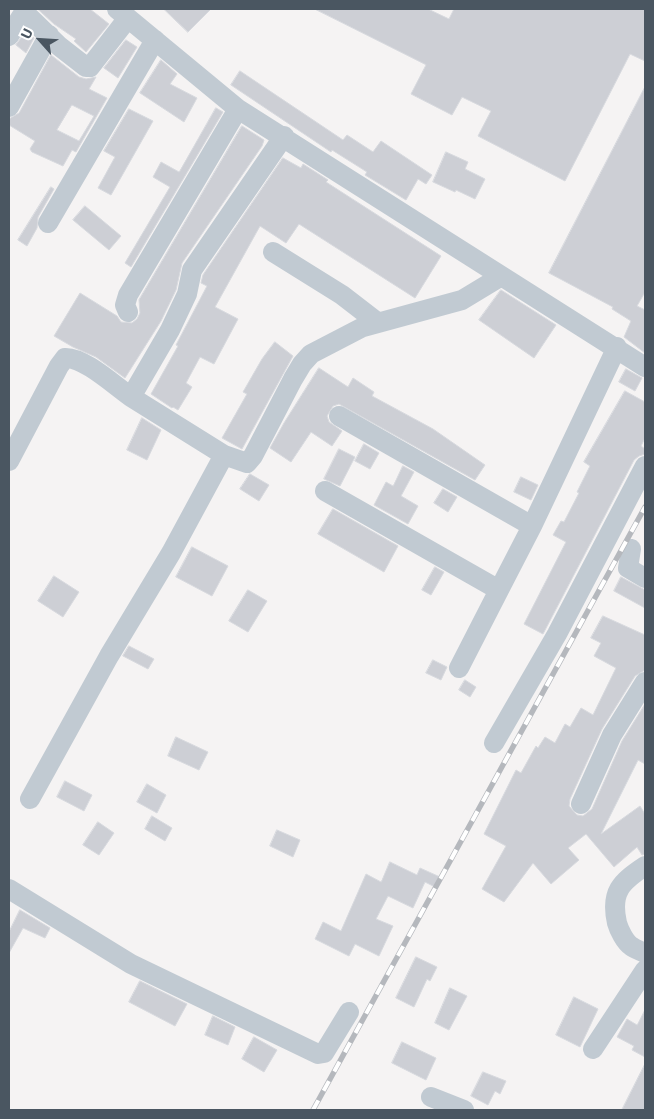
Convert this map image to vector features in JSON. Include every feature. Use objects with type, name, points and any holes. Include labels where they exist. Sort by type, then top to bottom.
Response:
[{"type":"street","points":[[9,36],[25,10],[82,65],[90,67],[123,13],[238,109],[284,136],[500,277],[645,367]]},
{"type":"street","points":[[9,107],[49,35]]},
{"type":"street","points":[[48,223],[156,40]]},
{"type":"street","points":[[128,312],[125,305],[128,295],[238,109]]},
{"type":"street","points":[[131,397],[183,303],[192,270],[284,136]]},
{"type":"street","points":[[273,252],[342,295],[377,322]]},
{"type":"street","points":[[9,461],[59,366],[66,358],[74,358],[131,397],[224,455],[247,463],[302,364],[324,346],[377,322],[412,315],[462,300],[500,277]]},
{"type":"street","points":[[459,668],[532,526],[617,348]]},
{"type":"street","points":[[339,416],[532,526]]},
{"type":"street","points":[[30,799],[114,647],[171,553],[224,455]]},
{"type":"street","points":[[494,743],[557,634],[645,466]]},
{"type":"street","points":[[325,491],[499,590]]},
{"type":"street","points":[[631,549],[628,568],[645,578]]},
{"type":"street","points":[[580,804],[612,735],[645,682]]},
{"type":"street","points":[[644,948],[631,946],[618,929],[614,908],[617,892],[626,878],[645,866]]},
{"type":"street","points":[[9,889],[130,964],[318,1054],[324,1053],[349,1012]]},
{"type":"street","points":[[593,1049],[645,970]]},
{"type":"street","points":[[431,1097],[464,1110]]},
{"type":"building","points":[[38,9],[90,9],[109,24],[86,52],[74,41],[76,39],[54,24]]},
{"type":"building","points":[[164,9],[211,9],[188,32]]},
{"type":"building","points":[[315,9],[428,9],[449,19],[454,9],[645,9],[645,61],[630,54],[565,181],[478,136],[491,111],[462,97],[452,115],[411,94],[426,65]]},
{"type":"building","points":[[26,31],[34,38],[26,53],[16,45]]},
{"type":"building","points":[[126,40],[137,47],[118,78],[104,68]]},
{"type":"building","points":[[51,55],[79,77],[86,79],[96,77],[89,89],[107,98],[76,152],[72,150],[63,166],[32,152],[30,149],[35,141],[9,125],[9,119],[19,113]],"holes":[[[72,105],[94,116],[79,141],[57,130]]]},
{"type":"building","points":[[161,60],[177,74],[170,84],[197,98],[184,122],[140,93]]},
{"type":"building","points":[[240,71],[343,140],[347,135],[373,152],[381,141],[432,175],[426,184],[418,179],[406,200],[365,175],[367,172],[332,150],[331,152],[231,85]]},
{"type":"building","points":[[645,87],[645,292],[637,306],[645,310],[645,353],[624,337],[631,321],[612,309],[613,307],[549,273]]},
{"type":"building","points":[[216,108],[223,112],[131,267],[125,263],[170,187],[153,177],[161,162],[179,172]]},
{"type":"building","points":[[129,109],[153,121],[111,195],[98,188],[115,157],[104,151]]},
{"type":"building","points":[[242,126],[264,140],[262,146],[182,263],[176,290],[161,321],[125,378],[96,357],[54,336],[80,293],[117,316],[121,322],[132,323],[137,319],[140,313],[139,300]]},
{"type":"building","points":[[446,152],[468,162],[465,169],[485,179],[475,199],[433,182]]},
{"type":"building","points":[[283,158],[301,168],[303,164],[328,180],[326,182],[441,256],[415,298],[299,224],[286,243],[260,226],[215,307],[238,319],[214,364],[200,357],[186,383],[192,387],[178,410],[172,408],[151,394],[178,346],[176,345],[207,286],[201,283],[203,275]]},
{"type":"building","points":[[51,187],[54,189],[38,217],[37,228],[27,246],[18,240]]},
{"type":"building","points":[[85,206],[121,236],[109,250],[73,220]]},
{"type":"building","points":[[501,290],[556,325],[534,358],[479,320]]},
{"type":"building","points":[[275,342],[293,356],[242,449],[222,438],[247,394],[243,392],[262,359]]},
{"type":"building","points":[[319,368],[348,387],[353,378],[374,392],[372,396],[433,429],[485,465],[475,480],[339,404],[333,406],[327,416],[329,422],[342,431],[332,446],[311,432],[291,462],[270,448]]},
{"type":"building","points":[[626,369],[642,378],[635,391],[619,382]]},
{"type":"building","points":[[625,391],[645,402],[645,438],[641,446],[645,449],[645,454],[634,460],[543,634],[524,624],[566,542],[553,535],[561,521],[564,522],[579,493],[577,492],[590,466],[584,462]]},
{"type":"building","points":[[142,418],[161,430],[147,460],[127,450]]},
{"type":"building","points":[[364,444],[379,453],[370,469],[355,461]]},
{"type":"building","points":[[339,449],[355,457],[340,486],[324,479]]},
{"type":"building","points":[[403,466],[414,472],[401,496],[418,506],[408,524],[374,505],[386,482],[393,486]]},
{"type":"building","points":[[250,474],[269,485],[259,501],[240,489]]},
{"type":"building","points":[[521,477],[538,485],[531,500],[514,492]]},
{"type":"building","points":[[443,489],[457,497],[448,512],[434,503]]},
{"type":"building","points":[[333,509],[398,546],[384,572],[318,534]]},
{"type":"building","points":[[192,547],[228,566],[212,596],[176,577]]},
{"type":"building","points":[[435,567],[444,572],[431,595],[422,590]]},
{"type":"building","points":[[54,576],[79,592],[63,617],[38,601]]},
{"type":"building","points":[[621,577],[645,590],[645,608],[614,591]]},
{"type":"building","points":[[248,590],[267,601],[248,632],[229,621]]},
{"type":"building","points":[[603,616],[645,635],[645,670],[635,676],[602,729],[570,799],[569,806],[577,815],[583,816],[592,809],[622,741],[645,704],[645,764],[638,760],[601,834],[640,806],[645,814],[645,854],[642,855],[637,847],[614,867],[586,834],[568,848],[579,860],[551,884],[533,863],[504,902],[482,889],[506,846],[484,834],[516,770],[521,773],[536,746],[538,748],[545,737],[555,743],[565,724],[570,727],[581,708],[593,715],[616,668],[594,656],[601,643],[591,638]]},
{"type":"building","points":[[129,646],[154,659],[148,669],[123,656]]},
{"type":"building","points":[[433,660],[447,667],[441,680],[426,673]]},
{"type":"building","points":[[465,680],[476,687],[470,697],[459,690]]},
{"type":"building","points":[[176,737],[208,752],[199,770],[168,756]]},
{"type":"building","points":[[65,781],[92,795],[84,811],[57,797]]},
{"type":"building","points":[[147,784],[166,795],[157,813],[137,802]]},
{"type":"building","points":[[152,816],[172,828],[165,841],[145,829]]},
{"type":"building","points":[[98,822],[114,833],[99,855],[83,845]]},
{"type":"building","points":[[277,830],[300,840],[293,857],[270,846]]},
{"type":"building","points":[[390,862],[417,875],[420,868],[440,877],[435,887],[425,882],[413,908],[388,896],[376,919],[393,926],[379,956],[355,944],[349,956],[315,939],[323,922],[341,931],[366,874],[381,882]]},
{"type":"building","points":[[20,910],[50,928],[45,938],[23,928],[9,953],[9,932]]},
{"type":"building","points":[[416,957],[437,967],[430,981],[427,979],[414,1007],[396,998]]},
{"type":"building","points":[[140,981],[187,1004],[175,1026],[129,1002]]},
{"type":"building","points":[[450,988],[467,996],[449,1030],[435,1023]]},
{"type":"building","points":[[574,997],[598,1009],[580,1047],[556,1035]]},
{"type":"building","points":[[645,1010],[645,1057],[632,1050],[634,1046],[617,1037],[627,1019],[637,1025]]},
{"type":"building","points":[[213,1016],[235,1027],[228,1045],[205,1035]]},
{"type":"building","points":[[254,1037],[277,1050],[264,1072],[242,1059]]},
{"type":"building","points":[[402,1042],[436,1058],[426,1080],[392,1063]]},
{"type":"building","points":[[645,1064],[645,1110],[622,1110]]},
{"type":"building","points":[[483,1072],[506,1081],[500,1094],[495,1091],[488,1105],[471,1096]]},
{"type":"railway","points":[[313,1110],[645,507]]}]
